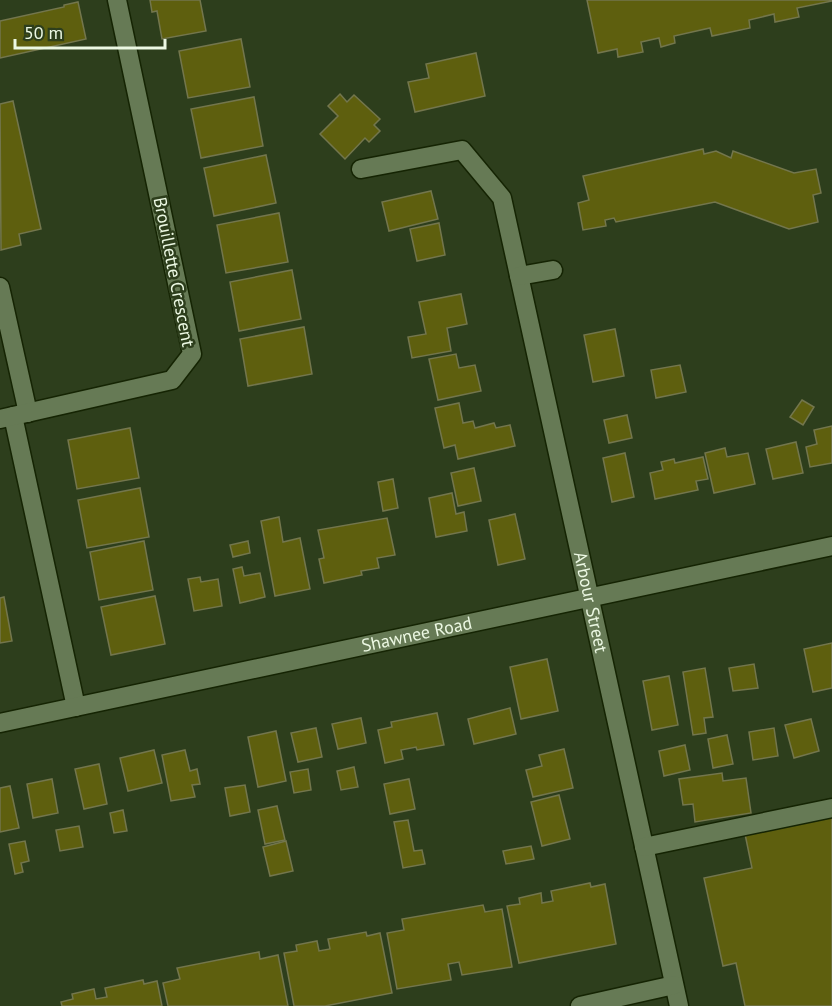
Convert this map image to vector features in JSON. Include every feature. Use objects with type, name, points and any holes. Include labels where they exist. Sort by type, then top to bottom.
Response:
[{"type":"street","name":"Brouillette Crescent","points":[[14,416],[172,380],[192,354],[117,0]]},
{"type":"street","name":"Arbour Street","points":[[361,169],[462,150],[502,198],[679,1006]]},
{"type":"street","points":[[519,276],[552,270]]},
{"type":"street","points":[[0,287],[14,416],[76,707]]},
{"type":"street","name":"Shawnee Road","points":[[0,723],[832,546]]},
{"type":"street","points":[[644,847],[832,808]]},
{"type":"street","points":[[580,1006],[674,985]]},
{"type":"building","points":[[150,0],[200,0],[206,31],[162,39],[157,11],[152,12]]},
{"type":"building","points":[[587,0],[832,1],[797,8],[799,17],[775,22],[774,14],[749,20],[750,28],[712,36],[710,28],[674,36],[675,43],[661,47],[659,38],[641,42],[643,52],[618,57],[617,49],[598,53]]},
{"type":"building","points":[[78,2],[86,39],[0,58],[0,21]]},
{"type":"building","points":[[241,39],[250,87],[188,98],[179,51]]},
{"type":"building","points":[[476,53],[485,96],[415,112],[408,82],[429,78],[426,64]]},
{"type":"building","points":[[340,94],[347,102],[354,95],[380,119],[374,125],[380,131],[369,142],[365,138],[345,159],[320,134],[338,116],[328,106]]},
{"type":"building","points":[[254,97],[263,146],[201,158],[191,109]]},
{"type":"building","points":[[13,101],[41,229],[19,234],[21,245],[1,250],[0,104]]},
{"type":"building","points":[[703,149],[704,154],[716,151],[731,158],[733,151],[794,173],[816,169],[821,193],[813,195],[818,222],[789,229],[715,202],[616,222],[614,218],[605,220],[606,226],[583,230],[578,203],[589,200],[583,176]]},
{"type":"building","points":[[266,155],[276,203],[214,216],[204,168]]},
{"type":"building","points":[[431,191],[438,219],[389,231],[382,202]]},
{"type":"building","points":[[279,213],[288,262],[226,273],[217,225]]},
{"type":"building","points":[[439,223],[445,255],[417,261],[410,229]]},
{"type":"building","points":[[292,270],[301,319],[239,331],[230,282]]},
{"type":"building","points":[[461,294],[467,324],[447,328],[451,351],[412,358],[408,337],[426,334],[419,302]]},
{"type":"building","points":[[304,327],[312,374],[248,386],[240,339]]},
{"type":"building","points":[[615,329],[624,376],[593,382],[584,335]]},
{"type":"building","points":[[456,354],[459,368],[475,365],[481,391],[438,400],[429,359]]},
{"type":"building","points":[[680,365],[686,392],[656,398],[651,370]]},
{"type":"building","points":[[802,400],[814,407],[803,425],[790,417]]},
{"type":"building","points":[[459,403],[463,423],[473,421],[475,428],[494,423],[496,428],[510,425],[515,446],[458,459],[455,445],[444,448],[435,408]]},
{"type":"building","points":[[627,415],[632,438],[609,443],[604,420]]},
{"type":"building","points":[[832,426],[832,463],[810,467],[806,447],[817,444],[814,430]]},
{"type":"building","points":[[130,428],[139,478],[77,489],[68,440]]},
{"type":"building","points":[[796,442],[803,473],[773,479],[766,449]]},
{"type":"building","points":[[725,448],[727,457],[748,453],[755,484],[714,493],[705,453]]},
{"type":"building","points":[[625,453],[634,497],[612,502],[603,458]]},
{"type":"building","points":[[703,457],[708,479],[696,481],[698,490],[655,499],[650,473],[663,470],[661,462],[674,459],[675,463]]},
{"type":"building","points":[[474,468],[481,501],[458,506],[451,473]]},
{"type":"building","points":[[393,479],[398,508],[383,511],[378,482]]},
{"type":"building","points":[[140,488],[149,537],[87,548],[78,500]]},
{"type":"building","points":[[452,493],[456,514],[464,512],[467,531],[436,537],[429,498]]},
{"type":"building","points":[[515,514],[525,559],[498,565],[489,520]]},
{"type":"building","points":[[279,517],[283,542],[300,538],[310,589],[275,596],[261,521]]},
{"type":"building","points":[[387,518],[395,555],[377,558],[379,568],[361,571],[362,575],[324,583],[319,559],[324,558],[318,530]]},
{"type":"building","points":[[144,541],[153,590],[99,600],[90,552]]},
{"type":"building","points":[[248,541],[250,553],[233,557],[230,545]]},
{"type":"building","points":[[242,567],[244,576],[260,573],[265,597],[240,603],[233,569]]},
{"type":"building","points":[[200,577],[201,582],[218,579],[222,606],[194,611],[188,579]]},
{"type":"building","points":[[155,596],[165,644],[111,655],[101,607]]},
{"type":"building","points":[[4,597],[12,641],[0,643],[0,598]]},
{"type":"building","points":[[832,643],[832,688],[813,692],[804,649]]},
{"type":"building","points":[[547,659],[558,711],[521,719],[510,667]]},
{"type":"building","points":[[754,664],[758,688],[733,691],[729,668]]},
{"type":"building","points":[[705,668],[713,717],[704,718],[706,733],[693,735],[683,672]]},
{"type":"building","points":[[669,676],[678,725],[652,730],[643,681]]},
{"type":"building","points":[[510,708],[516,734],[474,744],[468,719]]},
{"type":"building","points":[[437,713],[444,745],[417,750],[416,747],[401,750],[403,759],[385,763],[378,730],[392,727],[391,722]]},
{"type":"building","points":[[361,718],[366,743],[338,749],[332,724]]},
{"type":"building","points":[[811,719],[819,751],[794,758],[785,725]]},
{"type":"building","points":[[316,728],[322,757],[298,762],[291,733]]},
{"type":"building","points":[[774,728],[778,756],[753,760],[749,732]]},
{"type":"building","points":[[276,731],[286,781],[258,787],[248,737]]},
{"type":"building","points":[[727,735],[733,764],[713,768],[708,739]]},
{"type":"building","points":[[685,745],[690,770],[664,776],[659,751]]},
{"type":"building","points":[[564,749],[573,788],[533,797],[526,770],[542,766],[539,755]]},
{"type":"building","points":[[154,750],[162,783],[128,791],[120,758]]},
{"type":"building","points":[[185,750],[190,771],[197,769],[200,784],[192,785],[195,797],[171,801],[162,755]]},
{"type":"building","points":[[99,764],[107,804],[84,809],[75,769]]},
{"type":"building","points":[[354,767],[358,787],[341,790],[337,771]]},
{"type":"building","points":[[308,769],[311,790],[294,793],[290,772]]},
{"type":"building","points":[[722,773],[723,781],[746,778],[751,813],[695,822],[693,804],[683,805],[679,779]]},
{"type":"building","points":[[52,779],[58,813],[33,818],[27,784]]},
{"type":"building","points":[[409,779],[415,809],[390,814],[384,784]]},
{"type":"building","points":[[245,785],[250,812],[230,816],[225,788]]},
{"type":"building","points":[[10,786],[19,828],[0,832],[0,788]]},
{"type":"building","points":[[559,795],[570,839],[542,846],[531,802]]},
{"type":"building","points":[[277,806],[285,840],[265,844],[258,810]]},
{"type":"building","points":[[123,810],[127,831],[114,833],[110,813]]},
{"type":"building","points":[[832,815],[832,1006],[745,1006],[736,963],[723,966],[704,878],[752,868],[745,834]]},
{"type":"building","points":[[408,820],[414,851],[422,850],[425,864],[403,868],[394,822]]},
{"type":"building","points":[[79,826],[83,847],[60,851],[56,830]]},
{"type":"building","points":[[25,841],[29,861],[21,863],[23,872],[15,874],[9,844]]},
{"type":"building","points":[[286,841],[293,871],[270,876],[263,847]]},
{"type":"building","points":[[531,846],[534,859],[506,864],[503,851]]},
{"type":"building","points":[[590,883],[591,887],[605,884],[616,944],[519,963],[507,906],[520,904],[519,898],[541,893],[542,903],[553,901],[551,891]]},
{"type":"building","points":[[483,905],[485,912],[502,909],[512,967],[462,975],[459,962],[448,964],[451,980],[397,989],[387,933],[404,930],[402,919]]},
{"type":"building","points":[[366,932],[367,936],[380,933],[392,993],[325,1006],[294,1006],[284,953],[297,951],[296,945],[317,941],[319,951],[330,949],[328,939]]},
{"type":"building","points":[[259,952],[260,959],[278,955],[288,1006],[168,1006],[163,983],[180,979],[177,968]]},
{"type":"building","points":[[143,980],[144,984],[157,981],[162,1006],[62,1006],[61,1002],[73,999],[72,994],[94,989],[96,999],[107,997],[105,988]]}]
